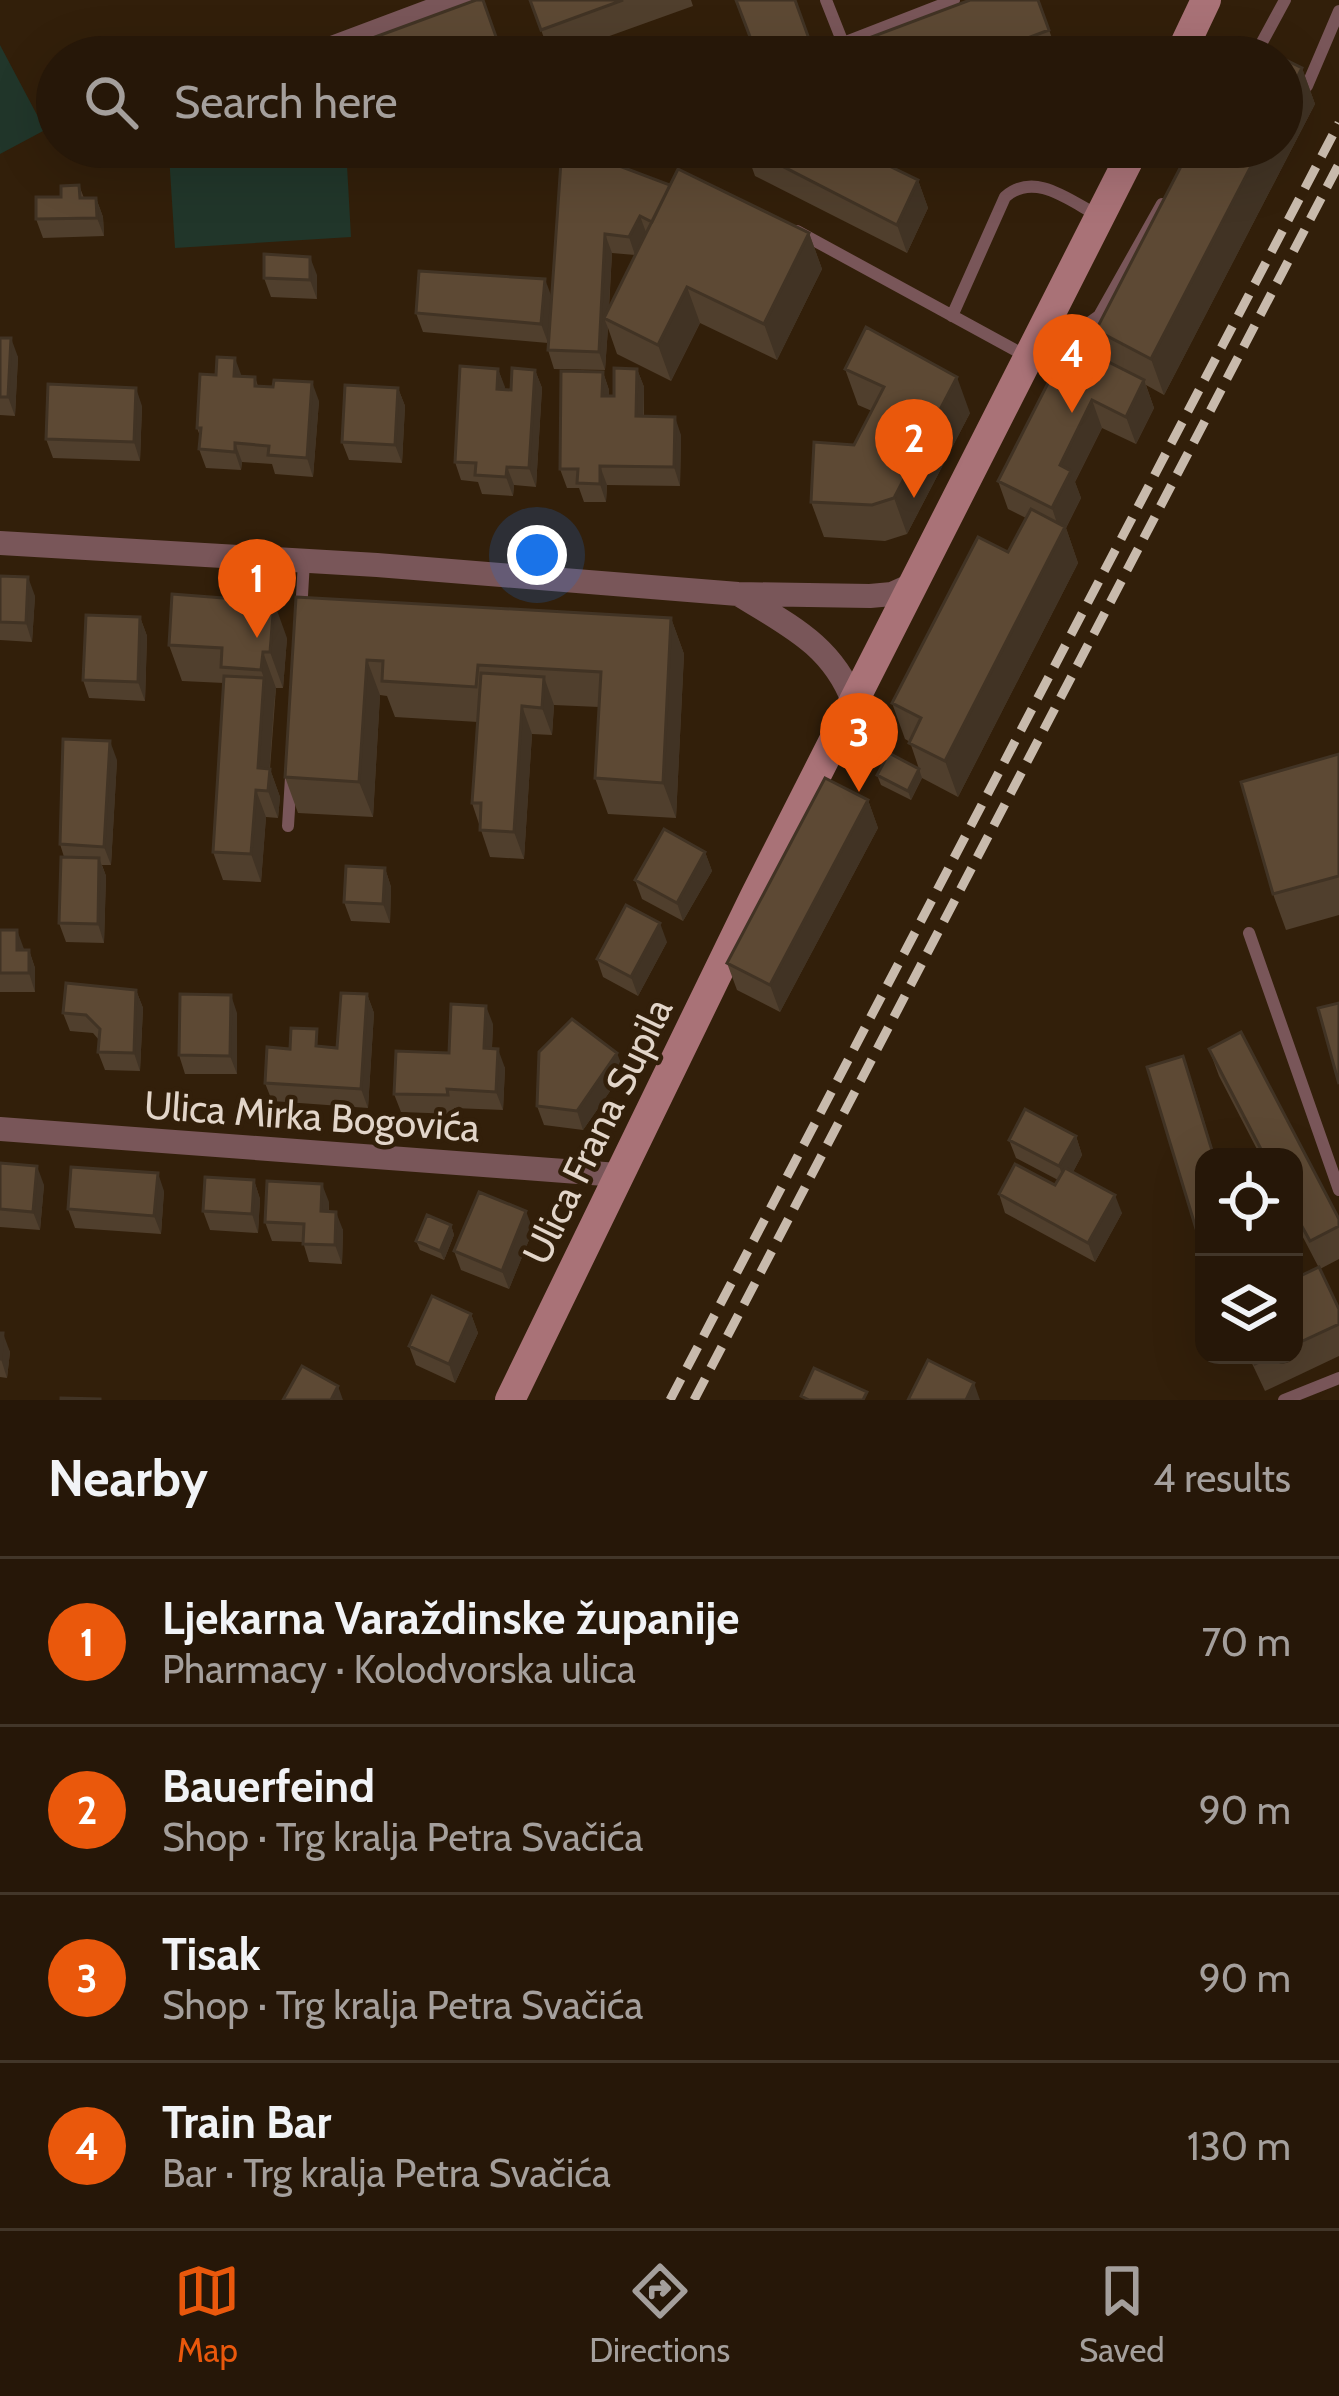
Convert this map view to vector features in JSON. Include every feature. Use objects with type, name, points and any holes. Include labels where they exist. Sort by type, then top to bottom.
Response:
[{"type":"main road","points":[[1189,36],[1206,0]]},
{"type":"main road","name":"Ulica Frana Supila","points":[[510,1400],[755,896],[1124,168]]},
{"type":"street","points":[[364,36],[460,0]]},
{"type":"street","points":[[0,543],[304,560],[738,594],[870,596],[892,594],[912,585]]},
{"type":"street","points":[[738,594],[811,639],[838,669],[854,701]]},
{"type":"street","name":"Ulica Mirka Bogovića","points":[[0,1129],[618,1175]]},
{"type":"lane","points":[[826,0],[840,36]]},
{"type":"lane","points":[[861,36],[954,0]]},
{"type":"lane","points":[[1265,36],[1285,0]]},
{"type":"lane","points":[[1307,86],[1339,10]]},
{"type":"lane","points":[[1046,319],[1085,326],[1099,316],[1175,182]]},
{"type":"lane","points":[[952,316],[1005,197],[1016,188],[1039,185],[1099,215]]},
{"type":"lane","points":[[790,227],[1028,357]]},
{"type":"lane","points":[[300,626],[304,560]]},
{"type":"lane","points":[[288,826],[292,759]]},
{"type":"lane","points":[[1249,933],[1339,1190]]},
{"type":"lane","points":[[1284,1400],[1339,1378]]},
{"type":"green space","points":[[0,45],[36,113],[36,135],[0,154]]},
{"type":"green space","points":[[170,168],[347,168],[351,237],[175,248]]},
{"type":"building","points":[[483,0],[496,36],[378,36]]},
{"type":"building","points":[[530,0],[623,0],[541,30]]},
{"type":"building","points":[[736,0],[795,0],[808,36],[750,36]]},
{"type":"building","points":[[970,0],[1038,0],[1049,30],[1033,36],[874,36]]},
{"type":"building","points":[[561,168],[625,168],[670,185],[652,222],[640,216],[629,237],[605,234],[599,352],[548,350]]},
{"type":"building","points":[[786,168],[893,168],[918,180],[897,225]]},
{"type":"building","points":[[1180,168],[1250,168],[1151,359],[1096,330]]},
{"type":"building","points":[[678,169],[809,233],[764,324],[687,287],[658,345],[604,318]]},
{"type":"building","points":[[79,185],[80,198],[96,198],[97,218],[36,219],[36,197],[61,197],[61,186]]},
{"type":"building","points":[[264,254],[310,257],[310,280],[264,278]]},
{"type":"building","points":[[419,271],[545,279],[541,324],[416,313]]},
{"type":"building","points":[[866,327],[957,377],[894,498],[872,505],[811,502],[814,442],[854,445],[884,387],[845,369]]},
{"type":"building","points":[[0,338],[11,338],[8,397],[0,397]]},
{"type":"building","points":[[1069,342],[1144,380],[1126,417],[1092,400],[1060,465],[1071,471],[1052,508],[998,481]]},
{"type":"building","points":[[217,357],[235,358],[234,376],[255,377],[255,386],[273,387],[274,380],[312,382],[307,458],[268,455],[269,446],[235,443],[235,452],[199,449],[200,374],[216,375]]},
{"type":"building","points":[[460,366],[498,369],[497,389],[511,390],[512,368],[535,370],[529,468],[507,467],[506,477],[475,475],[476,463],[455,462]]},
{"type":"building","points":[[614,368],[637,369],[636,416],[675,417],[674,467],[600,466],[600,484],[577,483],[578,469],[560,469],[561,371],[603,372],[602,396],[614,396]]},
{"type":"building","points":[[48,384],[136,388],[134,442],[46,439]]},
{"type":"building","points":[[345,385],[398,388],[395,445],[342,442]]},
{"type":"building","points":[[1031,509],[1065,527],[945,761],[909,743],[921,718],[892,703],[978,537],[1008,552]]},
{"type":"building","points":[[0,576],[28,577],[26,623],[0,622]]},
{"type":"building","points":[[172,594],[274,602],[270,652],[263,652],[261,670],[221,667],[222,648],[169,645]]},
{"type":"building","points":[[296,597],[671,618],[663,783],[595,778],[601,672],[478,665],[476,687],[382,681],[383,661],[367,660],[359,782],[285,777]]},
{"type":"building","points":[[86,615],[140,617],[138,682],[83,680]]},
{"type":"building","points":[[481,673],[544,677],[542,708],[522,706],[514,832],[480,830],[481,803],[472,803]]},
{"type":"building","points":[[224,676],[264,678],[258,768],[270,769],[268,791],[256,790],[251,854],[213,852]]},
{"type":"building","points":[[63,739],[110,741],[104,847],[60,844]]},
{"type":"building","points":[[889,753],[919,769],[908,791],[877,775]]},
{"type":"building","points":[[1339,754],[1339,876],[1273,894],[1241,782]]},
{"type":"building","points":[[825,778],[868,800],[770,985],[727,963]]},
{"type":"building","points":[[664,829],[705,852],[677,903],[635,880]]},
{"type":"building","points":[[61,857],[99,858],[98,924],[59,923]]},
{"type":"building","points":[[346,866],[385,868],[383,904],[344,902]]},
{"type":"building","points":[[626,905],[660,923],[631,977],[597,959]]},
{"type":"building","points":[[0,930],[17,930],[17,950],[29,950],[29,973],[0,973]]},
{"type":"building","points":[[66,983],[136,990],[134,1053],[98,1052],[100,1029],[86,1015],[63,1013]]},
{"type":"building","points":[[341,993],[367,994],[361,1089],[265,1083],[267,1047],[290,1049],[291,1028],[317,1029],[316,1046],[337,1048]]},
{"type":"building","points":[[180,994],[231,995],[230,1056],[179,1055]]},
{"type":"building","points":[[1339,1003],[1339,1084],[1318,1008]]},
{"type":"building","points":[[451,1004],[486,1006],[484,1048],[498,1049],[496,1092],[447,1089],[448,1095],[394,1094],[396,1051],[449,1053]]},
{"type":"building","points":[[572,1019],[617,1053],[577,1111],[537,1106],[539,1052]]},
{"type":"building","points":[[1241,1032],[1302,1148],[1260,1148],[1209,1049]]},
{"type":"building","points":[[1183,1056],[1211,1148],[1195,1148],[1195,1225],[1147,1067]]},
{"type":"building","points":[[1025,1109],[1076,1136],[1059,1166],[1009,1140]]},
{"type":"building","points":[[1303,1150],[1339,1219],[1339,1226],[1310,1241],[1303,1228]]},
{"type":"building","points":[[0,1163],[37,1166],[33,1212],[0,1209]]},
{"type":"building","points":[[1015,1164],[1055,1185],[1065,1168],[1115,1195],[1088,1243],[999,1194]]},
{"type":"building","points":[[71,1167],[158,1173],[154,1216],[68,1209]]},
{"type":"building","points":[[205,1177],[254,1180],[252,1214],[203,1211]]},
{"type":"building","points":[[267,1181],[322,1184],[321,1211],[336,1212],[335,1245],[303,1244],[304,1224],[265,1222]]},
{"type":"building","points":[[479,1192],[526,1211],[502,1271],[454,1251]]},
{"type":"building","points":[[427,1215],[451,1225],[440,1251],[416,1241]]},
{"type":"building","points":[[1319,1267],[1339,1309],[1339,1324],[1303,1341],[1303,1275]]},
{"type":"building","points":[[432,1296],[471,1314],[449,1364],[409,1346]]},
{"type":"building","points":[[928,1360],[974,1383],[966,1400],[908,1400]]},
{"type":"building","points":[[302,1366],[338,1386],[331,1400],[283,1400]]},
{"type":"building","points":[[814,1368],[867,1392],[863,1400],[801,1396]]},
{"type":"railway","points":[[670,1400],[1339,123]]},
{"type":"railway","points":[[694,1400],[1339,164]]},
{"type":"place","name":"Train Bar","points":[[1072,413]]},
{"type":"place","name":"Bauerfeind","points":[[914,498]]},
{"type":"place","name":"Ljekarna Varaždinske županije","points":[[257,638]]},
{"type":"place","name":"Tisak","points":[[859,792]]}]
